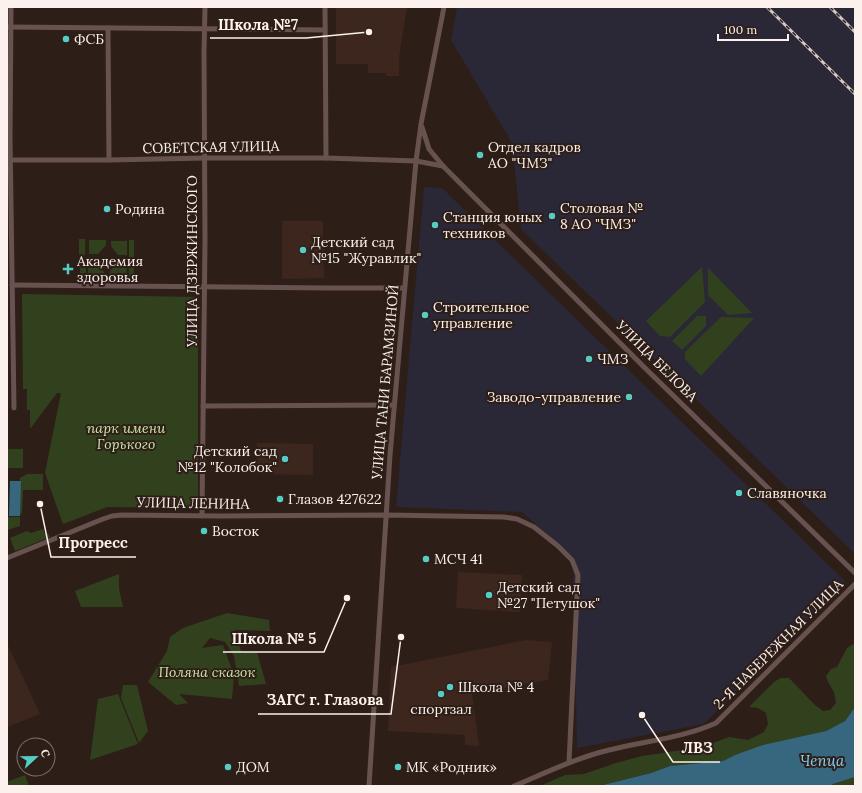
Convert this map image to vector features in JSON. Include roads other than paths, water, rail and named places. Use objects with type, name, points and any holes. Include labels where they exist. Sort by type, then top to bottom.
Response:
[{"type":"street","points":[[11,7],[9,27],[9,160],[14,408]]},
{"type":"street","name":"УЛИЦА ДЗЕРЖИНСКОГО","points":[[202,516],[205,7]]},
{"type":"street","points":[[325,7],[326,158]]},
{"type":"street","name":"УЛИЦА ТАНИ БАРАМЗИНОЙ","points":[[369,786],[394,405],[416,161],[421,124],[444,7]]},
{"type":"street","points":[[9,27],[324,30]]},
{"type":"street","points":[[108,28],[109,160]]},
{"type":"street","name":"УЛИЦА БЕЛОВА","points":[[421,124],[429,149],[443,166],[644,367],[855,573]]},
{"type":"street","name":"СОВЕТСКАЯ УЛИЦА","points":[[9,160],[326,158],[416,161]]},
{"type":"street","points":[[416,161],[443,166]]},
{"type":"street","points":[[12,285],[404,288]]},
{"type":"street","points":[[203,406],[394,405]]},
{"type":"street","name":"УЛИЦА ЛЕНИНА","points":[[7,558],[112,516],[387,515],[504,517],[517,519],[534,527],[558,546],[572,560],[578,575],[569,762]]},
{"type":"street","name":"2-Я НАБЕРЕЖНАЯ УЛИЦА","points":[[514,786],[569,762],[608,750],[706,727],[716,723],[855,584]]},
{"type":"water","points":[[10,481],[21,481],[20,516],[9,516]]},
{"type":"water","name":"Чепца","points":[[855,707],[855,777],[831,786],[599,786],[651,773],[670,766],[723,761],[763,745],[826,731],[845,721]]},
{"type":"railway","points":[[767,7],[855,94]]},
{"type":"railway","points":[[830,7],[855,32]]},
{"type":"place","name":"Школа №7","points":[[369,32]]},
{"type":"place","name":"ФСБ","points":[[66,39]]},
{"type":"place","name":"Отдел кадров АО \"ЧМЗ\"","points":[[480,155]]},
{"type":"place","name":"Родина","points":[[107,209]]},
{"type":"place","name":"Столовая № 8 АО \"ЧМЗ\"","points":[[552,216]]},
{"type":"place","name":"Станция юных техников","points":[[435,225]]},
{"type":"place","name":"Детский сад №15 \"Журавлик\"","points":[[303,250]]},
{"type":"place","name":"Академия здоровья","points":[[68,269]]},
{"type":"place","name":"Строительное управление","points":[[425,315]]},
{"type":"place","name":"ЧМЗ","points":[[589,359]]},
{"type":"place","name":"Заводо-управление","points":[[629,397]]},
{"type":"place","name":"Детский сад №12 \"Колобок\"","points":[[285,459]]},
{"type":"place","name":"Славяночка","points":[[739,493]]},
{"type":"place","name":"Глазов 427622","points":[[280,499]]},
{"type":"place","name":"Прогресс","points":[[40,504]]},
{"type":"place","name":"Восток","points":[[204,531]]},
{"type":"place","name":"МСЧ 41","points":[[426,559]]},
{"type":"place","name":"Детский сад №27 \"Петушок\"","points":[[489,595]]},
{"type":"place","name":"Школа № 5","points":[[347,598]]},
{"type":"place","name":"ЗАГС г. Глазова","points":[[401,637]]},
{"type":"place","name":"Школа № 4","points":[[450,687]]},
{"type":"place","name":"спортзал","points":[[441,694]]},
{"type":"place","name":"ЛВЗ","points":[[642,715]]},
{"type":"place","name":"ДОМ","points":[[228,767]]},
{"type":"place","name":"МК «Родник»","points":[[398,767]]},
{"type":"park label","name":"парк имени Горького","points":[[126,436]]},
{"type":"park label","name":"Поляна сказок","points":[[207,672]]}]
